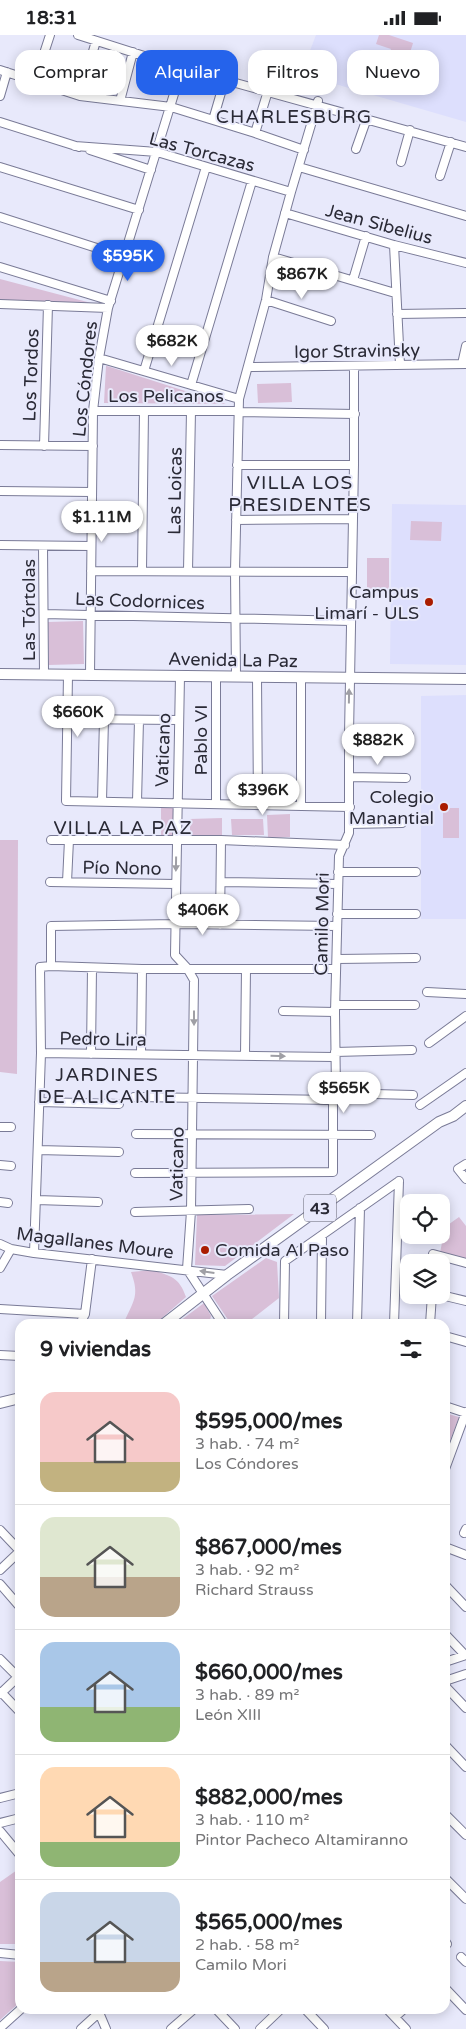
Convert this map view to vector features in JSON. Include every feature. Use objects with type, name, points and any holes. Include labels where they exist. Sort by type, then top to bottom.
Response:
[{"type":"main road","name":"Avenida La Paz","points":[[0,674],[466,679]]},
{"type":"main road","name":"43","points":[[439,1122],[449,1110],[466,1097]]},
{"type":"main road","name":"43","points":[[171,1319],[227,1275],[439,1122],[453,1116],[466,1106]]},
{"type":"main road","points":[[0,1403],[15,1399]]},
{"type":"street","points":[[45,50],[50,35]]},
{"type":"street","points":[[78,35],[136,53]]},
{"type":"street","points":[[80,96],[96,41]]},
{"type":"street","points":[[120,101],[133,52]]},
{"type":"street","points":[[0,96],[4,71]]},
{"type":"street","points":[[77,95],[171,107],[304,150]]},
{"type":"street","name":"Los Cóndores","points":[[90,675],[93,411],[99,358],[110,305],[174,95]]},
{"type":"street","points":[[213,120],[220,95]]},
{"type":"street","points":[[255,133],[267,95]]},
{"type":"street","points":[[284,95],[466,147]]},
{"type":"street","points":[[236,676],[235,571],[239,399],[266,300],[274,257],[290,192],[317,103]]},
{"type":"street","points":[[356,149],[366,118]]},
{"type":"street","name":"Las Torcazas","points":[[0,122],[152,170]]},
{"type":"street","points":[[401,162],[410,130]]},
{"type":"street","points":[[440,176],[451,143]]},
{"type":"street","name":"Las Torcazas","points":[[75,146],[157,153],[290,192]]},
{"type":"street","points":[[0,167],[139,210]]},
{"type":"street","points":[[144,371],[206,167]]},
{"type":"street","points":[[299,167],[466,216]]},
{"type":"street","points":[[191,385],[252,181]]},
{"type":"street","name":"Jean Sibelius","points":[[285,213],[394,245],[466,263]]},
{"type":"street","points":[[0,217],[125,257]]},
{"type":"street","points":[[353,280],[366,236]]},
{"type":"street","points":[[394,245],[400,365]]},
{"type":"street","points":[[274,257],[395,293]]},
{"type":"street","points":[[0,267],[110,305]]},
{"type":"street","points":[[266,300],[331,321]]},
{"type":"street","points":[[0,303],[110,305]]},
{"type":"street","name":"Los Tordos","points":[[44,446],[48,305]]},
{"type":"street","points":[[397,314],[466,313]]},
{"type":"street","points":[[464,364],[466,346]]},
{"type":"street","name":"Los Pelicanos","points":[[99,358],[239,399]]},
{"type":"street","name":"Igor Stravinsky","points":[[248,367],[464,364]]},
{"type":"street","name":"Camilo Mori","points":[[192,1173],[333,1172],[338,872],[339,857],[350,833],[348,733],[355,415],[354,366]]},
{"type":"street","name":"Los Pelicanos","points":[[93,411],[239,411],[355,415]]},
{"type":"street","points":[[142,571],[144,411]]},
{"type":"street","name":"Las Loicas","points":[[188,571],[191,411]]},
{"type":"street","points":[[0,445],[93,446]]},
{"type":"street","points":[[237,465],[354,465]]},
{"type":"street","points":[[0,491],[92,492]]},
{"type":"street","points":[[236,520],[352,519]]},
{"type":"street","points":[[0,545],[91,546]]},
{"type":"street","name":"Las Tórtolas","points":[[43,546],[44,674]]},
{"type":"street","points":[[91,571],[351,572]]},
{"type":"street","name":"Las Codornices","points":[[44,614],[350,621]]},
{"type":"street","points":[[68,675],[66,801],[350,807]]},
{"type":"street","name":"Vaticano","points":[[180,676],[175,955],[187,968],[194,980],[192,1173],[187,1269]]},
{"type":"street","name":"Pablo VI","points":[[216,676],[216,803]]},
{"type":"street","points":[[257,677],[258,805]]},
{"type":"street","points":[[301,677],[301,806]]},
{"type":"street","points":[[67,719],[180,720]]},
{"type":"street","points":[[102,801],[104,719]]},
{"type":"street","points":[[137,802],[139,720]]},
{"type":"street","points":[[348,733],[409,735]]},
{"type":"street","points":[[349,777],[406,778]]},
{"type":"street","points":[[350,824],[402,823]]},
{"type":"street","points":[[51,839],[221,840],[345,845]]},
{"type":"street","name":"Pío Nono","points":[[67,883],[69,840]]},
{"type":"street","points":[[220,925],[221,840]]},
{"type":"street","points":[[338,872],[416,872]]},
{"type":"street","name":"Pío Nono","points":[[50,883],[176,884]]},
{"type":"street","points":[[220,883],[338,884]]},
{"type":"street","points":[[338,914],[416,914]]},
{"type":"street","points":[[51,966],[51,926],[176,924],[337,926]]},
{"type":"street","points":[[337,959],[416,958]]},
{"type":"street","points":[[41,1053],[40,967],[336,969]]},
{"type":"street","points":[[91,1054],[92,968]]},
{"type":"street","points":[[141,1054],[142,969]]},
{"type":"street","points":[[245,1055],[246,969]]},
{"type":"street","points":[[427,993],[466,994]]},
{"type":"street","points":[[283,1011],[415,1005]]},
{"type":"street","points":[[429,1043],[466,1016]]},
{"type":"street","name":"Pedro Lira","points":[[34,1253],[41,1053],[335,1055],[412,1050]]},
{"type":"street","points":[[420,1105],[466,1073]]},
{"type":"street","points":[[134,1097],[412,1095]]},
{"type":"street","points":[[39,1102],[119,1104]]},
{"type":"street","points":[[0,1127],[11,1127]]},
{"type":"street","points":[[136,1134],[371,1135]]},
{"type":"street","points":[[38,1150],[119,1152]]},
{"type":"street","points":[[466,1163],[458,1169],[466,1179]]},
{"type":"street","points":[[0,1165],[11,1166]]},
{"type":"street","points":[[136,1173],[192,1173]]},
{"type":"street","points":[[284,1319],[285,1261],[398,1181],[394,1319]]},
{"type":"street","points":[[37,1199],[98,1202]]},
{"type":"street","points":[[135,1212],[250,1209]]},
{"type":"street","points":[[357,1319],[360,1209]]},
{"type":"street","points":[[321,1319],[322,1236]]},
{"type":"street","name":"Magallanes Moure","points":[[0,1244],[11,1249],[34,1253],[227,1275]]},
{"type":"street","points":[[0,1268],[11,1249]]},
{"type":"street","points":[[450,1258],[466,1263]]},
{"type":"street","points":[[82,1319],[85,1314],[92,1259]]},
{"type":"street","points":[[187,1269],[202,1295],[220,1319]]},
{"type":"street","points":[[450,1297],[466,1301]]},
{"type":"street","points":[[430,1319],[431,1304]]},
{"type":"street","points":[[0,1309],[85,1314]]},
{"type":"street","points":[[215,1319],[216,1314]]},
{"type":"street","points":[[450,1337],[466,1342]]},
{"type":"street","points":[[0,1355],[15,1355]]},
{"type":"street","points":[[450,1408],[466,1413],[450,1456]]},
{"type":"street","points":[[0,1530],[15,1546]]},
{"type":"street","points":[[450,1549],[466,1555]]},
{"type":"street","points":[[0,1570],[15,1556]]},
{"type":"street","points":[[0,1584],[15,1601]]},
{"type":"street","points":[[450,1590],[466,1607]]},
{"type":"street","points":[[450,1639],[466,1655],[450,1660]]},
{"type":"street","points":[[0,1659],[15,1672]]},
{"type":"street","points":[[450,1679],[466,1674]]},
{"type":"street","points":[[15,1679],[1,1693],[15,1707]]},
{"type":"street","points":[[450,1691],[466,1708]]},
{"type":"street","points":[[450,1750],[466,1768]]},
{"type":"street","points":[[0,1798],[15,1794]]},
{"type":"street","points":[[0,1823],[15,1819]]},
{"type":"street","points":[[450,1819],[466,1835]]},
{"type":"street","points":[[0,1831],[15,1849]]},
{"type":"street","points":[[450,1883],[466,1899]]},
{"type":"street","points":[[0,1953],[15,1954]]},
{"type":"street","points":[[450,1993],[466,2010]]},
{"type":"street","points":[[0,2028],[16,2014]]},
{"type":"street","points":[[85,2028],[97,2014]]},
{"type":"street","points":[[101,2014],[106,2029]]},
{"type":"street","points":[[171,2029],[188,2014]]},
{"type":"street","points":[[221,2014],[235,2029]]},
{"type":"street","points":[[260,2029],[276,2014]]},
{"type":"street","points":[[310,2014],[324,2029]]},
{"type":"street","points":[[392,2014],[406,2029]]},
{"type":"street","points":[[395,2017],[398,2014]]},
{"type":"shaded area","points":[[316,35],[466,35],[466,122],[373,95],[439,95],[439,50],[347,50],[347,87],[337,85],[337,50],[310,50]]},
{"type":"shaded area","points":[[379,35],[389,35],[413,43],[410,50],[391,50],[376,44]]},
{"type":"shaded area","points":[[0,279],[95,304],[0,301]]},
{"type":"shaded area","points":[[107,366],[226,404],[104,403]]},
{"type":"shaded area","points":[[291,383],[292,402],[258,403],[257,384]]},
{"type":"shaded area","name":"Campus Limarí - ULS","points":[[392,504],[466,505],[466,665],[390,664]]},
{"type":"shaded area","points":[[411,521],[442,522],[441,541],[410,540]]},
{"type":"shaded area","points":[[367,558],[389,558],[389,589],[367,589]]},
{"type":"shaded area","points":[[83,621],[84,664],[49,665],[48,622]]},
{"type":"shaded area","name":"Colegio Manantial","points":[[466,695],[466,919],[421,919],[421,696]]},
{"type":"shaded area","points":[[161,808],[173,808],[173,837],[161,836]]},
{"type":"shaded area","points":[[443,808],[459,808],[459,838],[443,838]]},
{"type":"shaded area","points":[[290,814],[290,837],[268,838],[267,815]]},
{"type":"shaded area","points":[[222,818],[222,835],[190,835],[190,819]]},
{"type":"shaded area","points":[[231,819],[263,819],[264,835],[232,835]]},
{"type":"shaded area","points":[[0,840],[18,840],[17,1074],[0,1072]]},
{"type":"shaded area","points":[[294,1214],[225,1266],[195,1265],[197,1215]]},
{"type":"shaded area","points":[[459,1217],[466,1226],[466,1261],[450,1256],[450,1254],[440,1253],[442,1244],[450,1244],[450,1223]]},
{"type":"shaded area","points":[[266,1258],[277,1262],[279,1298],[252,1319],[228,1319],[212,1296]]},
{"type":"shaded area","points":[[152,1270],[173,1278],[180,1285],[186,1297],[161,1319],[125,1319],[135,1296],[135,1286],[131,1272]]},
{"type":"shaded area","points":[[204,1303],[211,1316],[210,1319],[183,1319]]},
{"type":"shaded area","points":[[450,1414],[459,1417],[450,1441]]},
{"type":"shaded area","points":[[15,1872],[15,1944],[0,1944],[0,1882]]},
{"type":"shaded area","points":[[0,1961],[15,1962],[15,2006],[0,2020]]},
{"type":"place","name":"Campus Limarí - ULS","points":[[429,602]]},
{"type":"place","name":"Colegio Manantial","points":[[444,807]]},
{"type":"place","name":"Comida Al Paso","points":[[205,1250]]},
{"type":"district","name":"CHARLESBURG","points":[[294,116]]},
{"type":"district","name":"VILLA LOS PRESIDENTES","points":[[300,493]]},
{"type":"district","name":"VILLA LA PAZ","points":[[123,827]]},
{"type":"district","name":"JARDINES DE ALICANTE","points":[[107,1085]]}]
